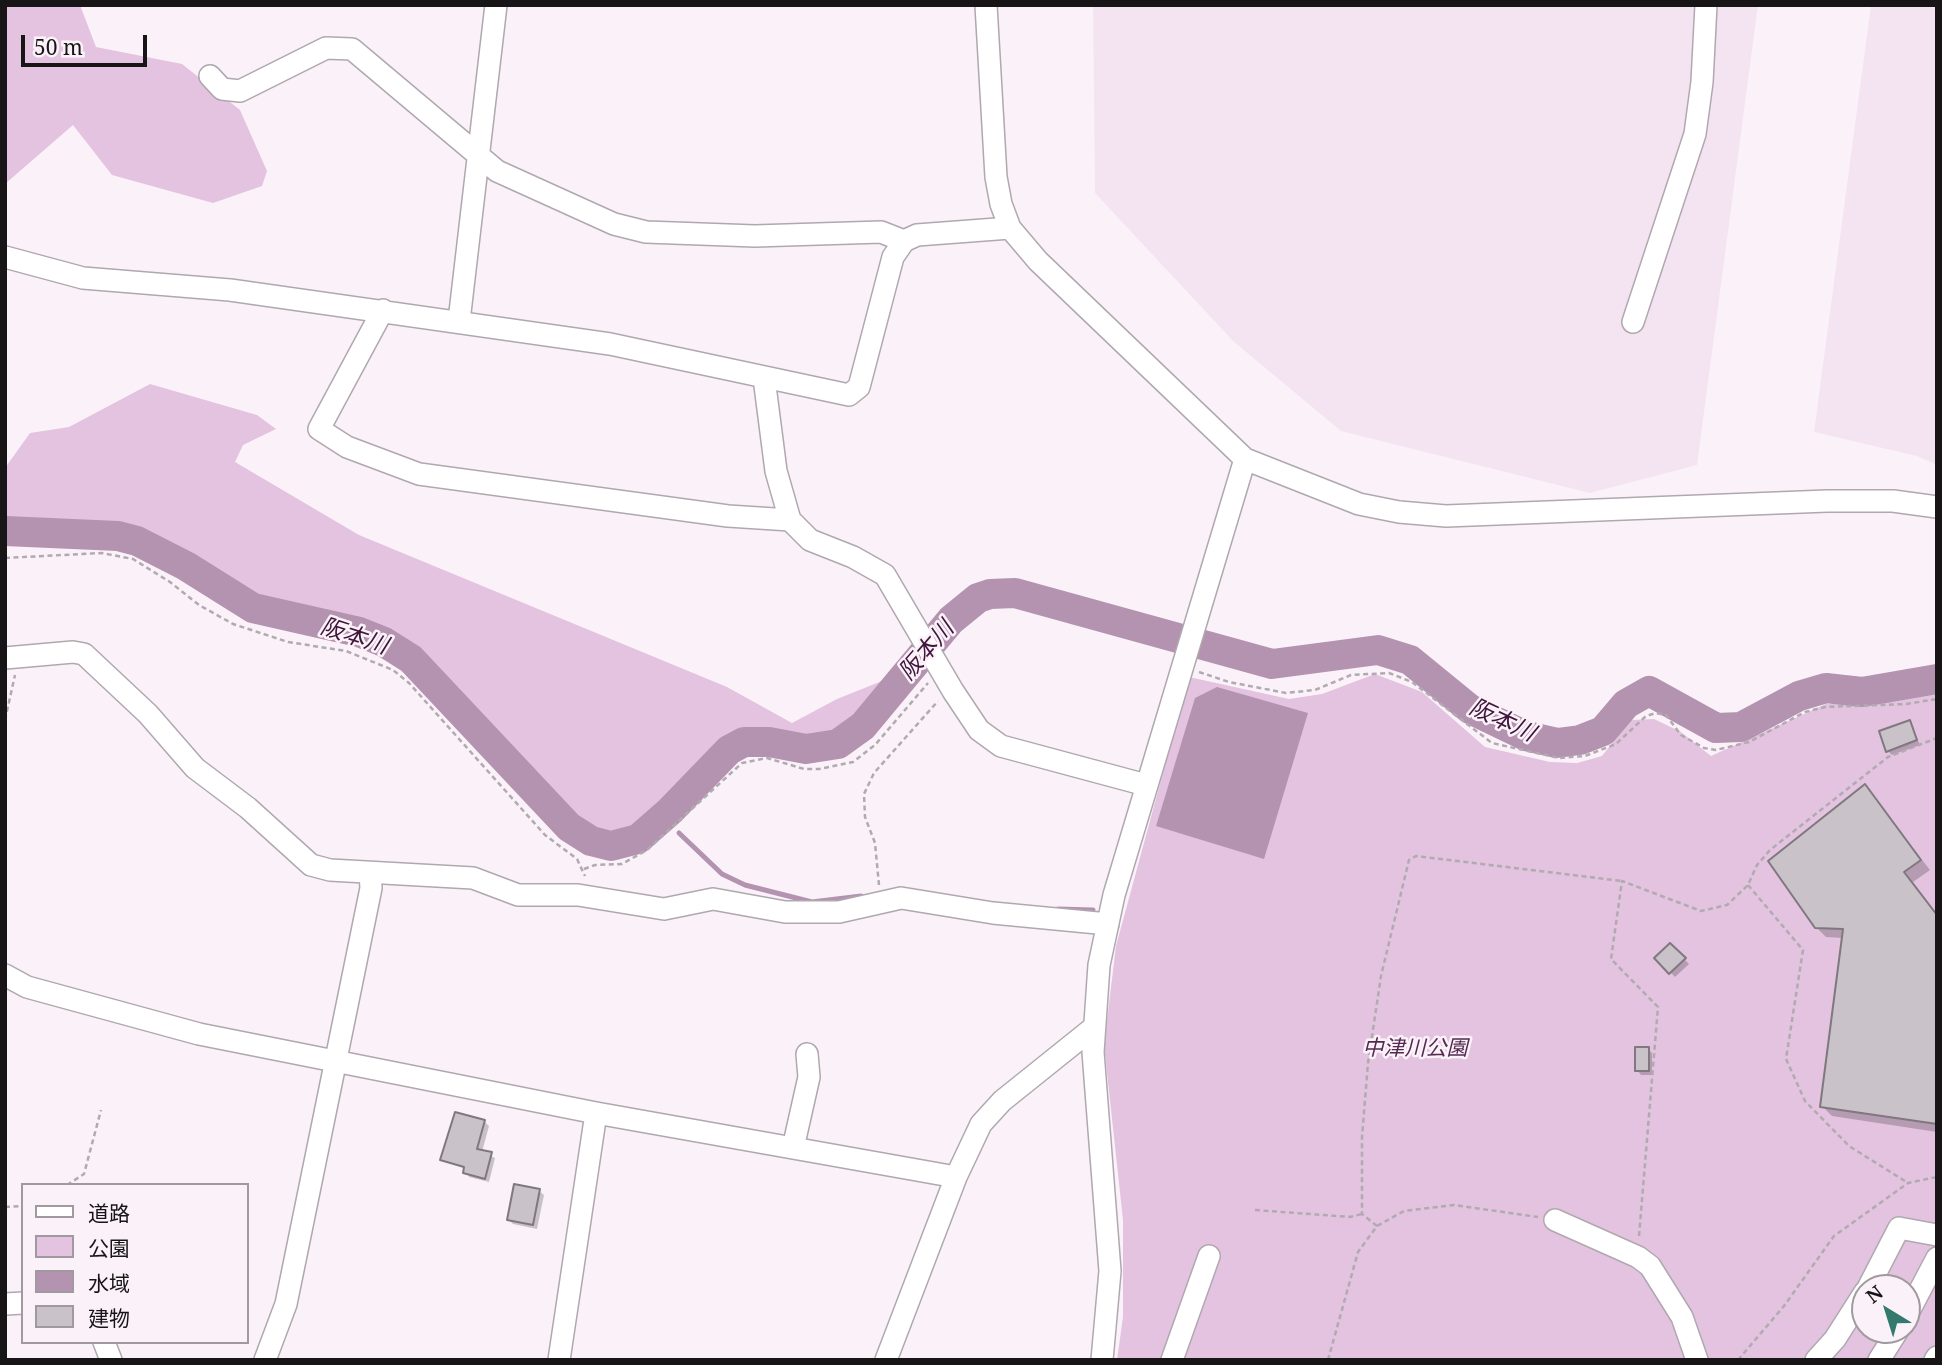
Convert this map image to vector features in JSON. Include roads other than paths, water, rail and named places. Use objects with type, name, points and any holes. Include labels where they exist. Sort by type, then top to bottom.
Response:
[{"type":"street","points":[[459,321],[496,5]]},
{"type":"street","points":[[986,5],[996,177],[1000,204],[1010,228],[1038,261],[1245,459],[1359,503],[1399,512],[1446,516],[1827,501],[1892,501],[1937,507]]},
{"type":"street","points":[[1633,322],[1695,134],[1702,82],[1706,5]]},
{"type":"street","points":[[210,76],[222,89],[240,91],[326,48],[352,48],[478,158],[498,171],[614,224],[646,232],[755,236],[881,232],[904,241]]},
{"type":"street","points":[[5,257],[83,278],[230,290],[610,344],[849,395],[859,387],[892,257],[904,241],[916,234],[1010,228]]},
{"type":"street","points":[[383,310],[319,429],[347,447],[419,474],[727,516],[790,520]]},
{"type":"street","points":[[764,378],[776,471],[790,520],[810,540],[853,557],[885,575],[979,730],[1001,746],[1146,785]]},
{"type":"street","points":[[1102,1360],[1110,1271],[1094,1091],[1093,1028],[1099,965],[1146,785],[1245,459]]},
{"type":"street","points":[[10,657],[73,652],[84,654],[148,714],[195,768],[248,808],[310,864],[330,870],[473,878],[518,895],[584,896],[664,909],[713,899],[765,910],[839,912],[901,898],[993,913],[1108,924]]},
{"type":"street","points":[[265,1360],[286,1304],[371,888],[370,873]]},
{"type":"street","points":[[5,975],[27,987],[199,1034],[596,1114],[956,1177]]},
{"type":"street","points":[[886,1360],[956,1177],[989,1114],[1093,1028]]},
{"type":"street","points":[[793,1148],[809,1077],[807,1054]]},
{"type":"street","points":[[559,1360],[596,1114]]},
{"type":"street","points":[[1555,1220],[1638,1256],[1650,1266],[1673,1300],[1691,1336],[1697,1360]]},
{"type":"street","points":[[1875,1274],[1899,1228],[1937,1234]]},
{"type":"street","points":[[1172,1360],[1209,1256]]},
{"type":"street","points":[[1921,1288],[1937,1258]]},
{"type":"street","points":[[1816,1360],[1851,1311]]},
{"type":"street","points":[[1879,1360],[1889,1344]]},
{"type":"water","points":[[1217,687],[1308,713],[1264,859],[1156,826],[1195,698]]},
{"type":"waterway","name":"阪本川","points":[[5,531],[118,536],[137,541],[186,566],[253,608],[359,632],[384,642],[411,659],[569,827],[591,841],[611,846],[638,839],[670,811],[729,750],[744,742],[769,742],[806,749],[838,744],[863,726],[951,620],[978,598],[990,594],[1015,593],[1272,664],[1378,650],[1410,660],[1470,709],[1526,736],[1557,743],[1580,740],[1603,731],[1626,704],[1649,691],[1716,728],[1741,727],[1799,696],[1826,688],[1862,692],[1937,679]]},
{"type":"waterway","name":"阪本川","points":[[660,821],[665,824]]},
{"type":"waterway","points":[[679,833],[722,874],[745,885],[812,902],[861,896]]},
{"type":"waterway","points":[[1058,909],[1093,910]]},
{"type":"park label","name":"中津川公園","points":[[1415,1049]]}]
